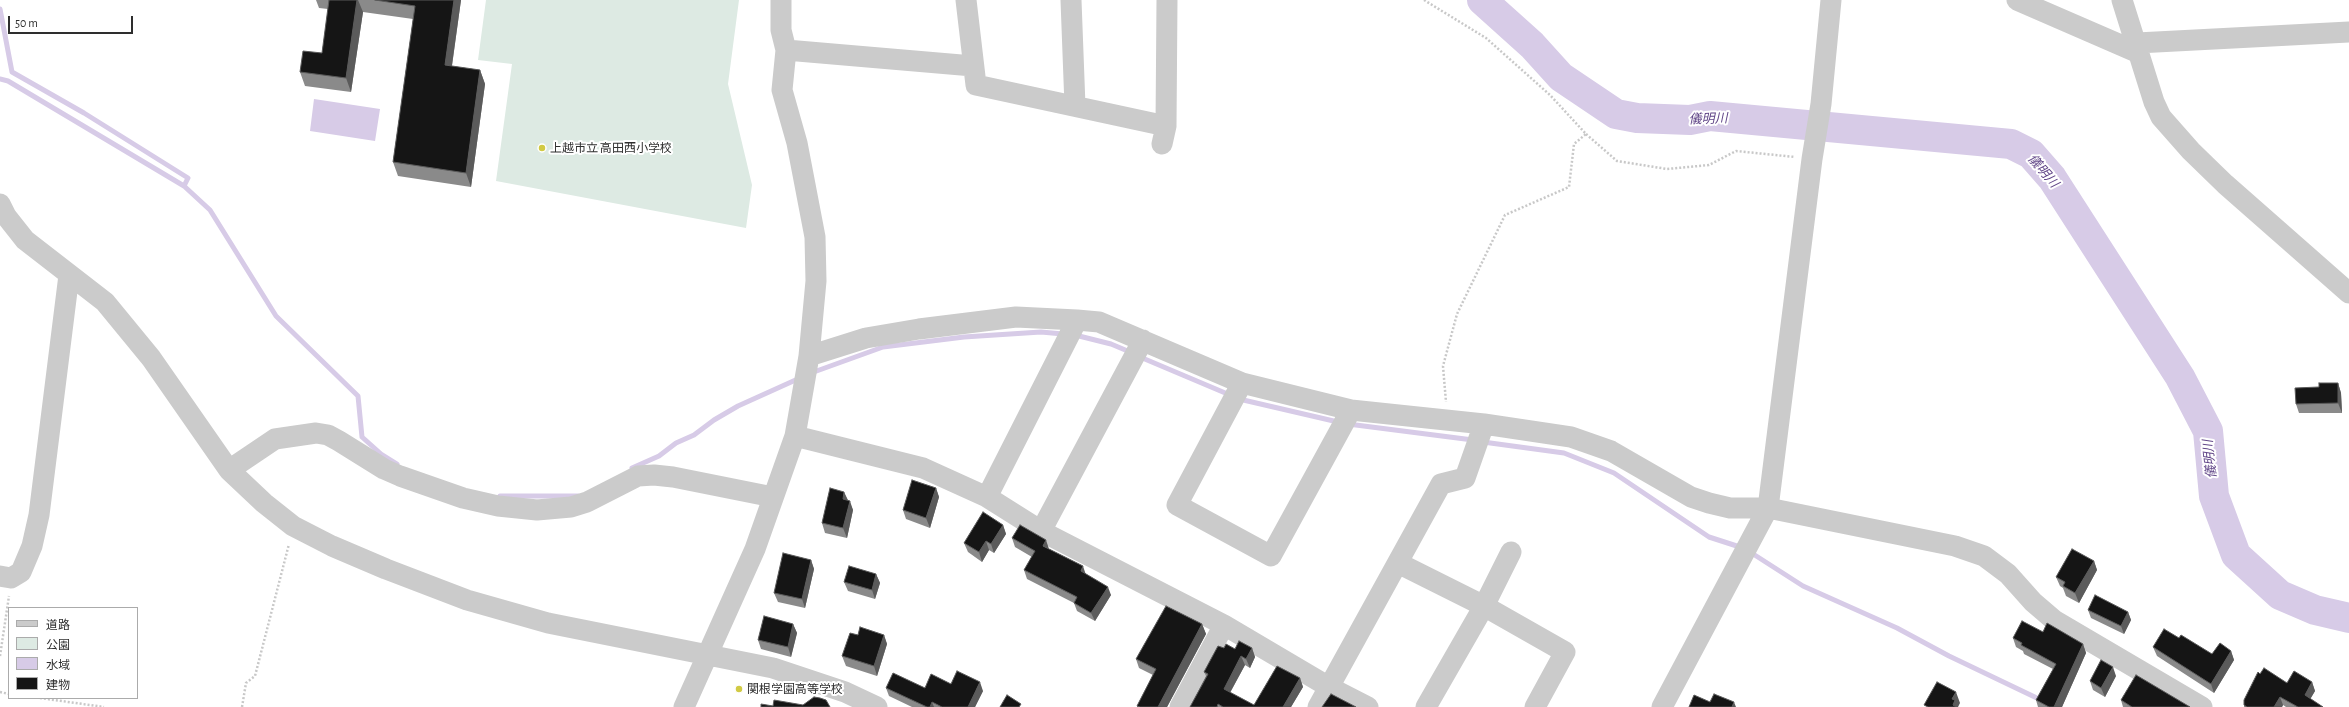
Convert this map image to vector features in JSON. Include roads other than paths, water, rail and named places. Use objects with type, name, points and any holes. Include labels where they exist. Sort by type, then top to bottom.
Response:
[{"type":"street","points":[[684,707],[755,549],[795,436],[809,356],[816,281],[815,237],[797,143],[782,90],[786,50],[781,30],[781,0]]},
{"type":"street","points":[[966,0],[972,66],[976,85],[1076,106],[1164,135],[1167,0]]},
{"type":"street","points":[[1071,0],[1076,106]]},
{"type":"street","points":[[1662,707],[1768,508],[1813,152],[1821,104],[1831,0]]},
{"type":"street","points":[[2017,0],[2138,48],[2349,32]]},
{"type":"street","points":[[2122,0],[2154,102],[2172,130],[2224,184],[2349,293]]},
{"type":"street","points":[[786,50],[972,66]]},
{"type":"street","points":[[0,204],[6,216],[25,240],[105,302],[146,352],[229,470],[293,526],[332,546],[386,570],[467,600],[548,623],[708,653],[773,668],[846,692],[877,707]]},
{"type":"street","points":[[6,577],[21,572],[27,562],[39,515],[69,275]]},
{"type":"street","points":[[809,356],[866,338],[919,329],[1016,317],[1099,322],[1242,383],[1351,410],[1484,424],[1570,437],[1611,451],[1691,497],[1709,503],[1730,508],[1768,508],[1955,546],[1984,556],[2008,574],[2033,602],[2054,620],[2202,707]]},
{"type":"street","points":[[987,497],[1078,320]]},
{"type":"street","points":[[1041,531],[1143,340]]},
{"type":"street","points":[[1242,383],[1177,506],[1271,556],[1351,410]]},
{"type":"street","points":[[1318,707],[1441,484],[1465,478],[1484,424]]},
{"type":"street","points":[[229,470],[275,439],[316,433],[328,435],[384,469],[400,476],[463,498],[498,506],[537,510],[564,508],[586,502],[638,476],[654,475],[673,477],[773,497]]},
{"type":"street","points":[[795,436],[923,468],[987,497],[1041,531],[1224,625],[1329,687],[1368,707]]},
{"type":"street","points":[[1426,707],[1484,606],[1511,552]]},
{"type":"street","points":[[1398,563],[1484,606],[1565,652],[1535,707]]},
{"type":"street","points":[[1180,707],[1224,625]]},
{"type":"water","points":[[314,99],[380,109],[375,141],[310,131]]},
{"type":"waterway","name":"儀明川","points":[[1482,0],[1532,45],[1561,77],[1616,114],[1637,118],[1690,120],[1710,116],[2011,144],[2031,154],[2052,178],[2180,377],[2208,431],[2214,496],[2236,555],[2280,595],[2315,610],[2349,618]]},
{"type":"waterway","points":[[0,9],[12,72],[84,113],[188,178],[184,186],[210,210],[276,316],[358,396],[362,437],[381,454],[397,464]]},
{"type":"waterway","points":[[0,79],[8,81],[184,186]]},
{"type":"waterway","points":[[811,373],[883,347],[964,337],[1041,332],[1063,334]]},
{"type":"waterway","points":[[1075,335],[1111,344],[1130,352]]},
{"type":"waterway","points":[[1140,357],[1230,395]]},
{"type":"waterway","points":[[632,468],[659,456],[676,443],[694,435],[714,420],[738,406],[800,378]]},
{"type":"waterway","points":[[1239,399],[1338,422]]},
{"type":"waterway","points":[[1348,424],[1473,440]]},
{"type":"waterway","points":[[1483,442],[1564,453],[1614,473],[1709,537],[1743,548]]},
{"type":"waterway","points":[[500,496],[578,496]]},
{"type":"waterway","points":[[1750,552],[1803,586],[1897,628],[1949,656],[2041,700]]},
{"type":"place","name":"上越市立 高田西小学校","points":[[542,148]]},
{"type":"place","name":"関根学園高等学校","points":[[739,689]]}]
